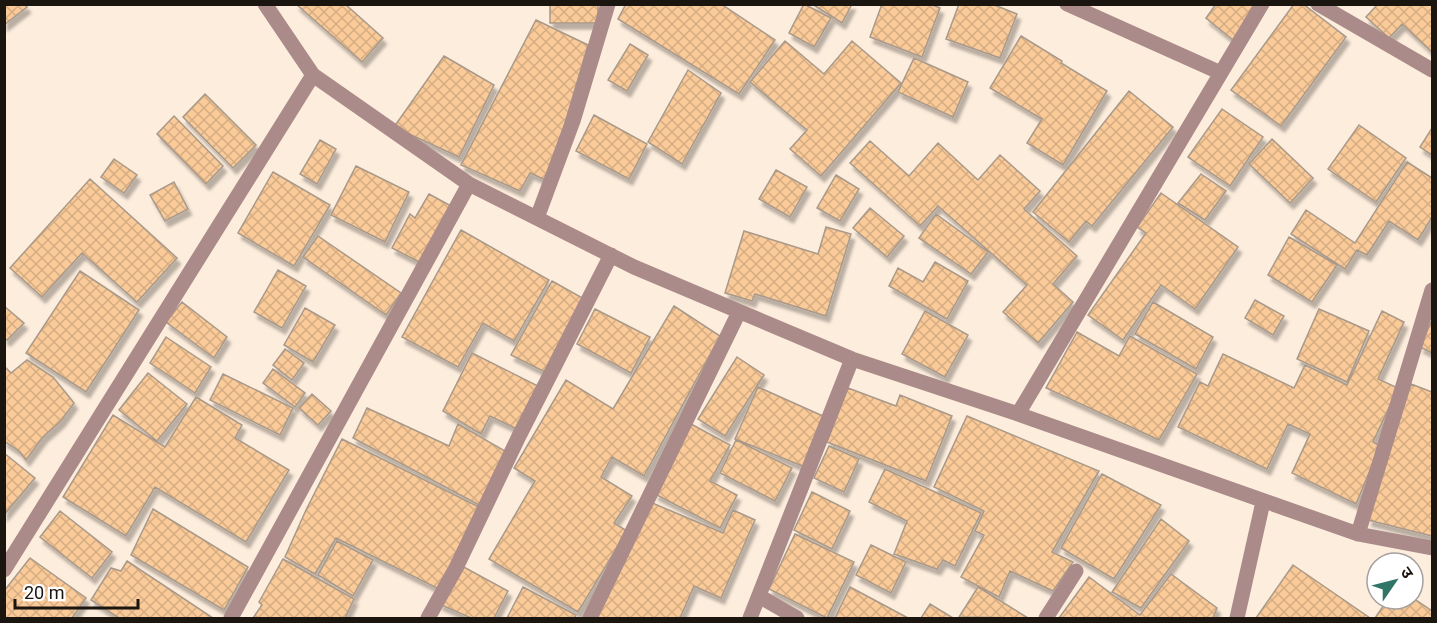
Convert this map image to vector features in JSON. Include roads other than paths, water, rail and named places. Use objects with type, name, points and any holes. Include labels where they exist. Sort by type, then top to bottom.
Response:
[{"type":"street","points":[[265,4],[313,75],[469,184],[611,255],[852,359],[1018,414],[1358,534],[1432,549]]},
{"type":"street","points":[[537,219],[573,121],[608,4]]},
{"type":"street","points":[[1067,4],[1221,73]]},
{"type":"street","points":[[1018,414],[1262,4]]},
{"type":"street","points":[[1318,4],[1432,70]]},
{"type":"street","points":[[4,570],[313,75]]},
{"type":"street","points":[[231,618],[469,184]]},
{"type":"street","points":[[428,618],[456,568],[519,436],[611,255]]},
{"type":"street","points":[[1358,534],[1432,290]]},
{"type":"street","points":[[590,618],[739,312]]},
{"type":"street","points":[[750,618],[852,359]]},
{"type":"street","points":[[1237,618],[1263,501]]},
{"type":"street","points":[[1046,618],[1076,571]]},
{"type":"street","points":[[759,596],[797,618]]}]
